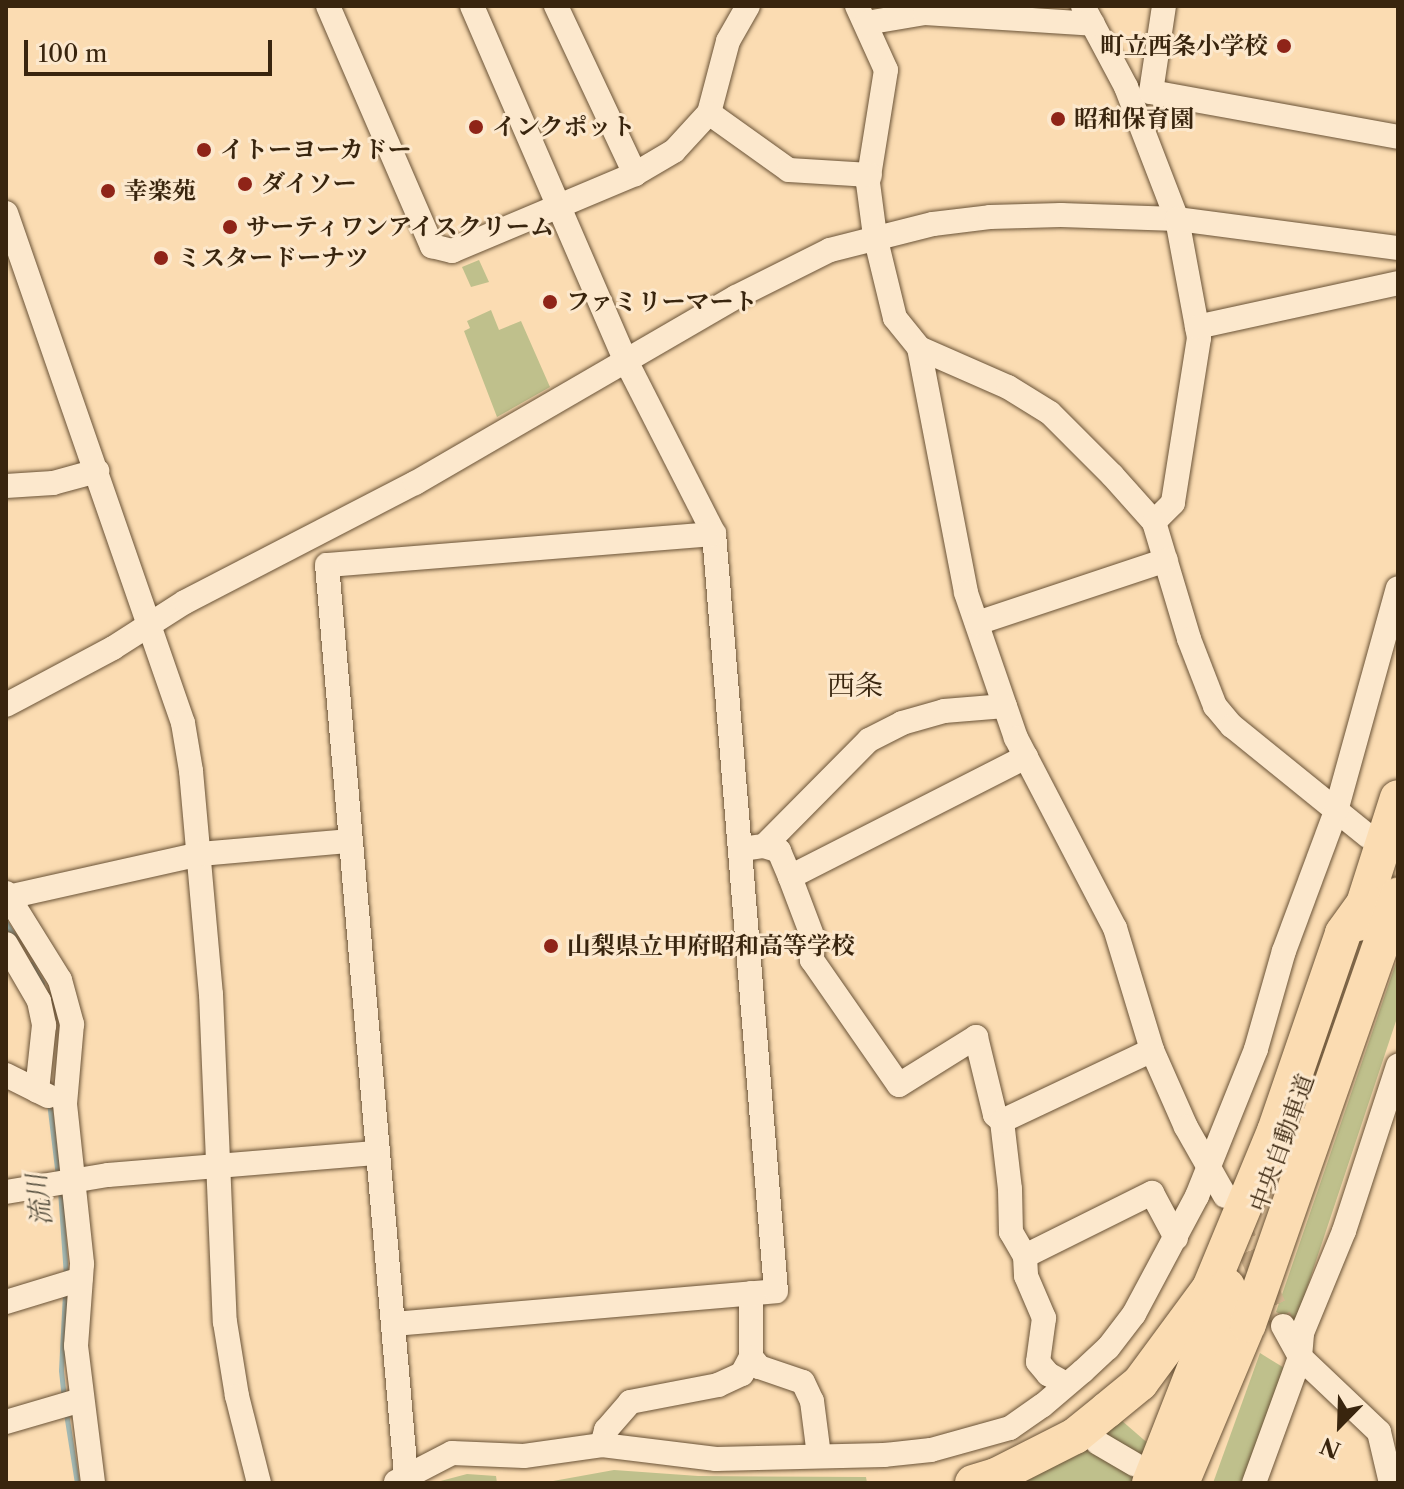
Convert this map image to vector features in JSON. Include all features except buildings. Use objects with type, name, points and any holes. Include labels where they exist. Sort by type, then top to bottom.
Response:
[{"type":"highway","name":"中央自動車道","points":[[1181,1483],[1265,1325],[1382,899],[1398,798]]},
{"type":"highway","name":"中央自動車道","points":[[1142,1473],[1263,1197],[1382,899]]},
{"type":"highway","points":[[973,1483],[996,1476],[1075,1436],[1140,1383],[1210,1288],[1275,1131],[1343,933],[1382,899]]},
{"type":"highway","points":[[1197,1483],[1232,1390],[1265,1325]]},
{"type":"street","points":[[328,6],[432,246],[452,251],[635,174],[674,151],[709,113],[728,41],[748,6]]},
{"type":"street","points":[[394,1324],[776,1291],[753,848],[714,534],[625,359],[472,6]]},
{"type":"street","points":[[556,6],[635,174]]},
{"type":"street","points":[[1164,6],[1151,92],[1398,137]]},
{"type":"street","points":[[1154,522],[1173,503],[1199,338],[1177,219],[1126,87],[1088,15],[861,14],[886,70],[870,175],[875,236],[895,318],[919,348],[1008,387],[1050,413],[1154,522],[1189,639],[1215,706],[1232,726],[1368,836]]},
{"type":"street","points":[[709,113],[789,170],[870,175]]},
{"type":"street","points":[[6,213],[13,256],[97,471],[183,723],[200,854],[211,994],[225,1322],[237,1396],[259,1483]]},
{"type":"street","points":[[6,705],[113,648],[148,623],[415,483],[782,271],[830,250],[875,236],[990,217],[1177,219],[1398,248]]},
{"type":"street","points":[[1197,327],[1398,283]]},
{"type":"street","points":[[919,348],[966,593],[1005,706],[1026,757],[1115,928],[1152,1050],[1207,1168],[1225,1196]]},
{"type":"street","points":[[6,486],[53,483],[97,471]]},
{"type":"street","points":[[714,534],[327,565],[394,1324],[400,1479],[452,1453],[524,1456],[602,1445],[716,1459],[884,1455],[968,1441],[1010,1428],[1108,1348],[1134,1314],[1176,1238],[1256,1049],[1284,951],[1336,811],[1398,588]]},
{"type":"street","points":[[977,623],[1166,560]]},
{"type":"street","points":[[753,848],[869,740],[902,723],[944,711],[1005,706]]},
{"type":"street","points":[[790,877],[1026,757]]},
{"type":"street","points":[[93,1483],[76,1346],[81,1279],[65,1104],[72,1024],[60,980],[7,895],[200,854],[350,841]]},
{"type":"street","points":[[753,848],[779,851],[813,938],[812,960],[899,1085],[976,1037],[995,1115],[1002,1121],[1010,1189],[1011,1232],[1025,1256],[1026,1276],[1044,1318],[1038,1362],[1060,1390],[1071,1418]]},
{"type":"street","points":[[6,944],[39,1001],[44,1025],[37,1091]]},
{"type":"street","points":[[1002,1121],[1152,1050]]},
{"type":"street","points":[[1254,1483],[1300,1357],[1302,1333],[1344,1231],[1398,1066]]},
{"type":"street","points":[[6,1075],[65,1104]]},
{"type":"street","points":[[6,1192],[73,1179],[378,1153]]},
{"type":"street","points":[[1025,1256],[1152,1193],[1176,1238]]},
{"type":"street","points":[[6,1302],[81,1279]]},
{"type":"street","points":[[602,1445],[606,1430],[630,1402],[718,1385],[742,1374],[751,1357],[751,1293]]},
{"type":"street","points":[[1265,1325],[1379,1432],[1391,1483]]},
{"type":"street","points":[[751,1357],[759,1367],[803,1382],[812,1401],[819,1456]]},
{"type":"street","points":[[6,1422],[81,1400]]},
{"type":"street","points":[[1098,1443],[1142,1473]]},
{"type":"green space","points":[[479,260],[489,282],[471,287],[462,267]]},
{"type":"green space","points":[[491,310],[499,330],[521,321],[550,387],[497,417],[464,331],[470,328],[467,321]]},
{"type":"green space","points":[[1398,957],[1398,1015],[1296,1321],[1276,1312]]},
{"type":"green space","points":[[1260,1353],[1286,1369],[1243,1483],[1213,1483]]},
{"type":"green space","points":[[1121,1420],[1151,1446],[1134,1483],[1003,1483]]},
{"type":"green space","points":[[614,1470],[698,1476],[866,1477],[867,1483],[542,1483]]},
{"type":"green space","points":[[467,1474],[496,1476],[497,1483],[433,1483]]},
{"type":"waterway","name":"流川","points":[[6,923],[15,938]]},
{"type":"waterway","name":"流川","points":[[31,964],[42,983]]},
{"type":"waterway","name":"流川","points":[[49,1102],[58,1176]]},
{"type":"waterway","name":"流川","points":[[60,1190],[66,1275]]},
{"type":"waterway","name":"流川","points":[[64,1399],[61,1370],[65,1293]]},
{"type":"waterway","name":"流川","points":[[66,1413],[77,1483]]},
{"type":"tunnel","points":[[1235,1218],[1283,1326]]},
{"type":"place","name":"町立西条小学校","points":[[1284,46]]},
{"type":"place","name":"昭和保育園","points":[[1058,119]]},
{"type":"place","name":"インクポット","points":[[476,127]]},
{"type":"place","name":"イトーヨーカドー","points":[[204,150]]},
{"type":"place","name":"ダイソー","points":[[245,184]]},
{"type":"place","name":"幸楽苑","points":[[108,191]]},
{"type":"place","name":"サーティワンアイスクリーム","points":[[230,227]]},
{"type":"place","name":"ミスタードーナツ","points":[[161,258]]},
{"type":"place","name":"ファミリーマート","points":[[550,302]]},
{"type":"place","name":"山梨県立甲府昭和高等学校","points":[[551,946]]},
{"type":"district","name":"西条","points":[[855,685]]}]
